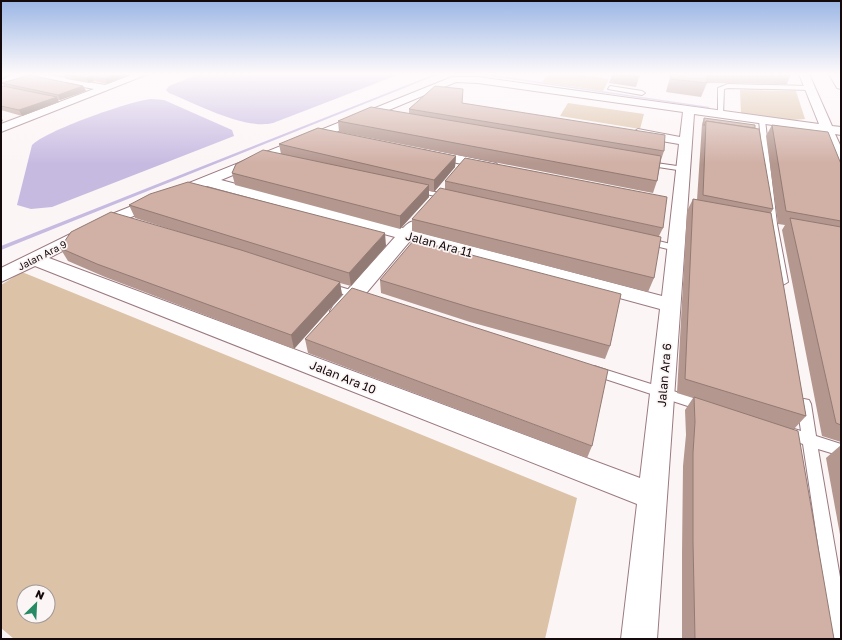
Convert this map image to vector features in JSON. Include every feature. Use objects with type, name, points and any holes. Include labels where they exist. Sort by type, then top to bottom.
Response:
[{"type":"street","points":[[1,128],[63,104]]},
{"type":"street","name":"Jalan Ara 9","points":[[1,276],[34,259],[207,181],[394,104]]},
{"type":"street","name":"Jalan Ara 9","points":[[671,104],[689,110],[841,131]]},
{"type":"street","points":[[817,104],[841,163]]},
{"type":"street","name":"Jalan Ara 6","points":[[639,639],[671,305],[678,205],[684,170],[689,110]]},
{"type":"street","points":[[1,115],[19,120]]},
{"type":"street","points":[[625,131],[686,142]]},
{"type":"street","points":[[325,132],[348,137]]},
{"type":"street","points":[[416,151],[508,170]]},
{"type":"street","points":[[329,324],[362,297],[405,235],[448,197],[469,162]]},
{"type":"street","name":"Jalan Ara 11","points":[[207,181],[671,305]]},
{"type":"street","name":"Jalan Ara 10","points":[[34,259],[303,354],[652,496]]},
{"type":"lane","points":[[720,104],[720,114]]},
{"type":"lane","points":[[368,114],[383,117]]},
{"type":"lane","points":[[762,120],[773,224],[785,294]]},
{"type":"lane","points":[[268,156],[283,159]]},
{"type":"lane","points":[[638,161],[684,170]]},
{"type":"lane","points":[[403,186],[448,197]]},
{"type":"lane","points":[[638,239],[676,248]]},
{"type":"lane","points":[[317,283],[362,297]]},
{"type":"lane","points":[[580,367],[714,410]]},
{"type":"lane","points":[[802,394],[841,638]]},
{"type":"lane","points":[[773,428],[841,450]]},
{"type":"shaded area","points":[[173,104],[232,130],[234,136],[52,207],[31,209],[17,205],[32,145],[53,132],[125,105]]},
{"type":"shaded area","points":[[195,104],[323,104],[273,123],[261,124],[248,123]]},
{"type":"shaded area","points":[[567,104],[644,114],[640,129],[560,116]]},
{"type":"shaded area","points":[[741,104],[800,104],[805,119],[792,120],[741,113]]},
{"type":"shaded area","points":[[22,272],[577,498],[545,639],[14,639],[1,628],[1,285]]},
{"type":"building","points":[[1,104],[37,104],[19,110],[1,106]]},
{"type":"building","points":[[415,104],[467,104],[665,135],[664,151],[409,109]]},
{"type":"building","points":[[371,107],[661,156],[657,181],[338,121]]},
{"type":"building","points":[[704,118],[755,125],[755,128],[706,121],[704,126]]},
{"type":"building","points":[[706,121],[759,129],[773,209],[703,195]]},
{"type":"building","points":[[772,125],[828,132],[841,164],[841,221],[786,211]]},
{"type":"building","points":[[318,128],[456,156],[434,180],[279,144]]},
{"type":"building","points":[[263,150],[429,185],[400,216],[232,173],[236,164]]},
{"type":"building","points":[[465,158],[667,197],[663,228],[445,181]]},
{"type":"building","points":[[188,182],[385,233],[349,273],[129,205],[150,194]]},
{"type":"building","points":[[440,188],[661,237],[654,278],[412,219]]},
{"type":"building","points":[[693,199],[771,213],[806,416],[685,379]]},
{"type":"building","points":[[111,212],[241,250],[340,282],[291,335],[97,264],[60,248],[71,232]]},
{"type":"building","points":[[790,218],[841,227],[841,425],[836,423]]},
{"type":"building","points":[[414,240],[621,294],[610,346],[472,308],[380,280]]},
{"type":"building","points":[[352,288],[608,370],[592,446],[305,339]]},
{"type":"building","points":[[694,397],[798,431],[834,639],[695,639],[693,542]]},
{"type":"waterway","points":[[1,248],[363,104]]},
{"type":"waterway","points":[[686,104],[708,107]]}]
